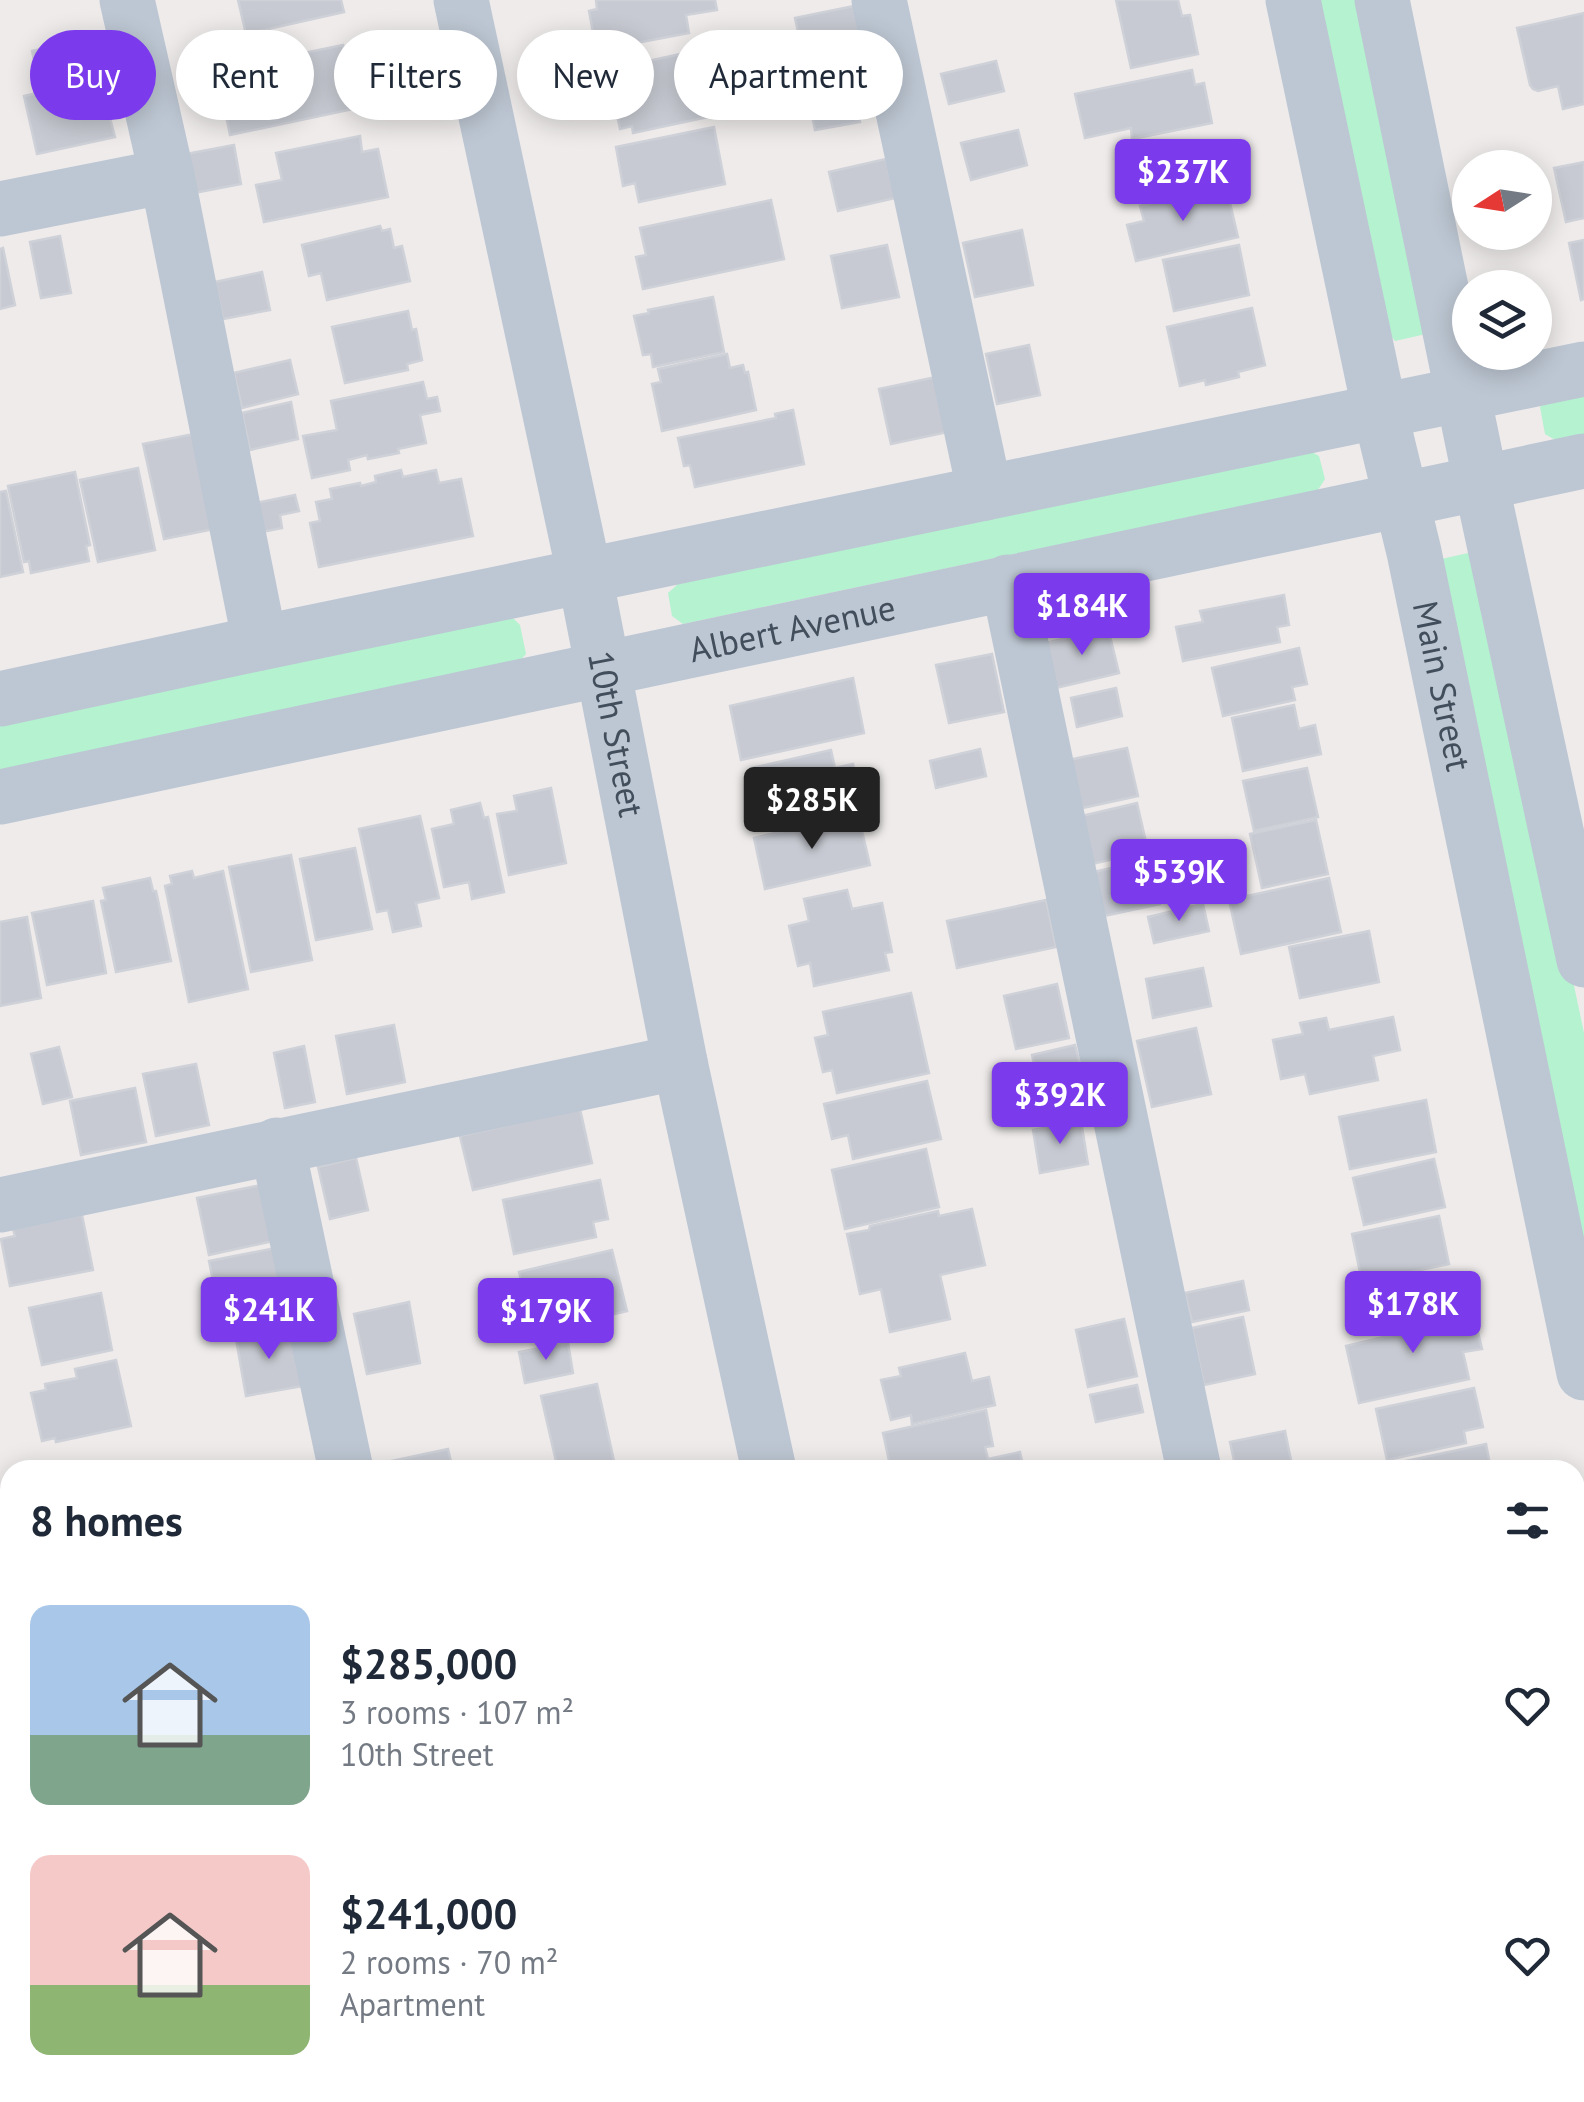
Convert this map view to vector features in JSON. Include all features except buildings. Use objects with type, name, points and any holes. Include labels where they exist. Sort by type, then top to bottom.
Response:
[{"type":"street","points":[[127,0],[167,176],[260,643]]},
{"type":"street","name":"10th Street","points":[[461,0],[584,577],[680,1062],[767,1460]]},
{"type":"street","points":[[879,0],[985,494]]},
{"type":"street","name":"Main Street","points":[[1294,0],[1380,412],[1403,500],[1584,1373]]},
{"type":"street","points":[[1382,0],[1584,960]]},
{"type":"street","points":[[0,209],[167,176]]},
{"type":"street","points":[[0,700],[1584,369]]},
{"type":"street","name":"Albert Avenue","points":[[0,797],[1584,462]]},
{"type":"street","points":[[1008,582],[1192,1460]]},
{"type":"street","points":[[0,1205],[680,1062]]},
{"type":"street","points":[[277,1145],[344,1460]]},
{"type":"green space","points":[[1316,0],[1362,0],[1426,334],[1395,341],[1387,331]]},
{"type":"green space","points":[[1584,392],[1584,435],[1557,441],[1545,434],[1540,407],[1548,399]]},
{"type":"green space","points":[[1310,451],[1319,456],[1325,479],[1318,490],[683,624],[672,616],[668,593],[678,584]]},
{"type":"green space","points":[[1477,551],[1483,554],[1584,1033],[1584,1276],[1437,560]]},
{"type":"green space","points":[[511,616],[520,625],[526,654],[518,663],[0,774],[0,723]]}]
